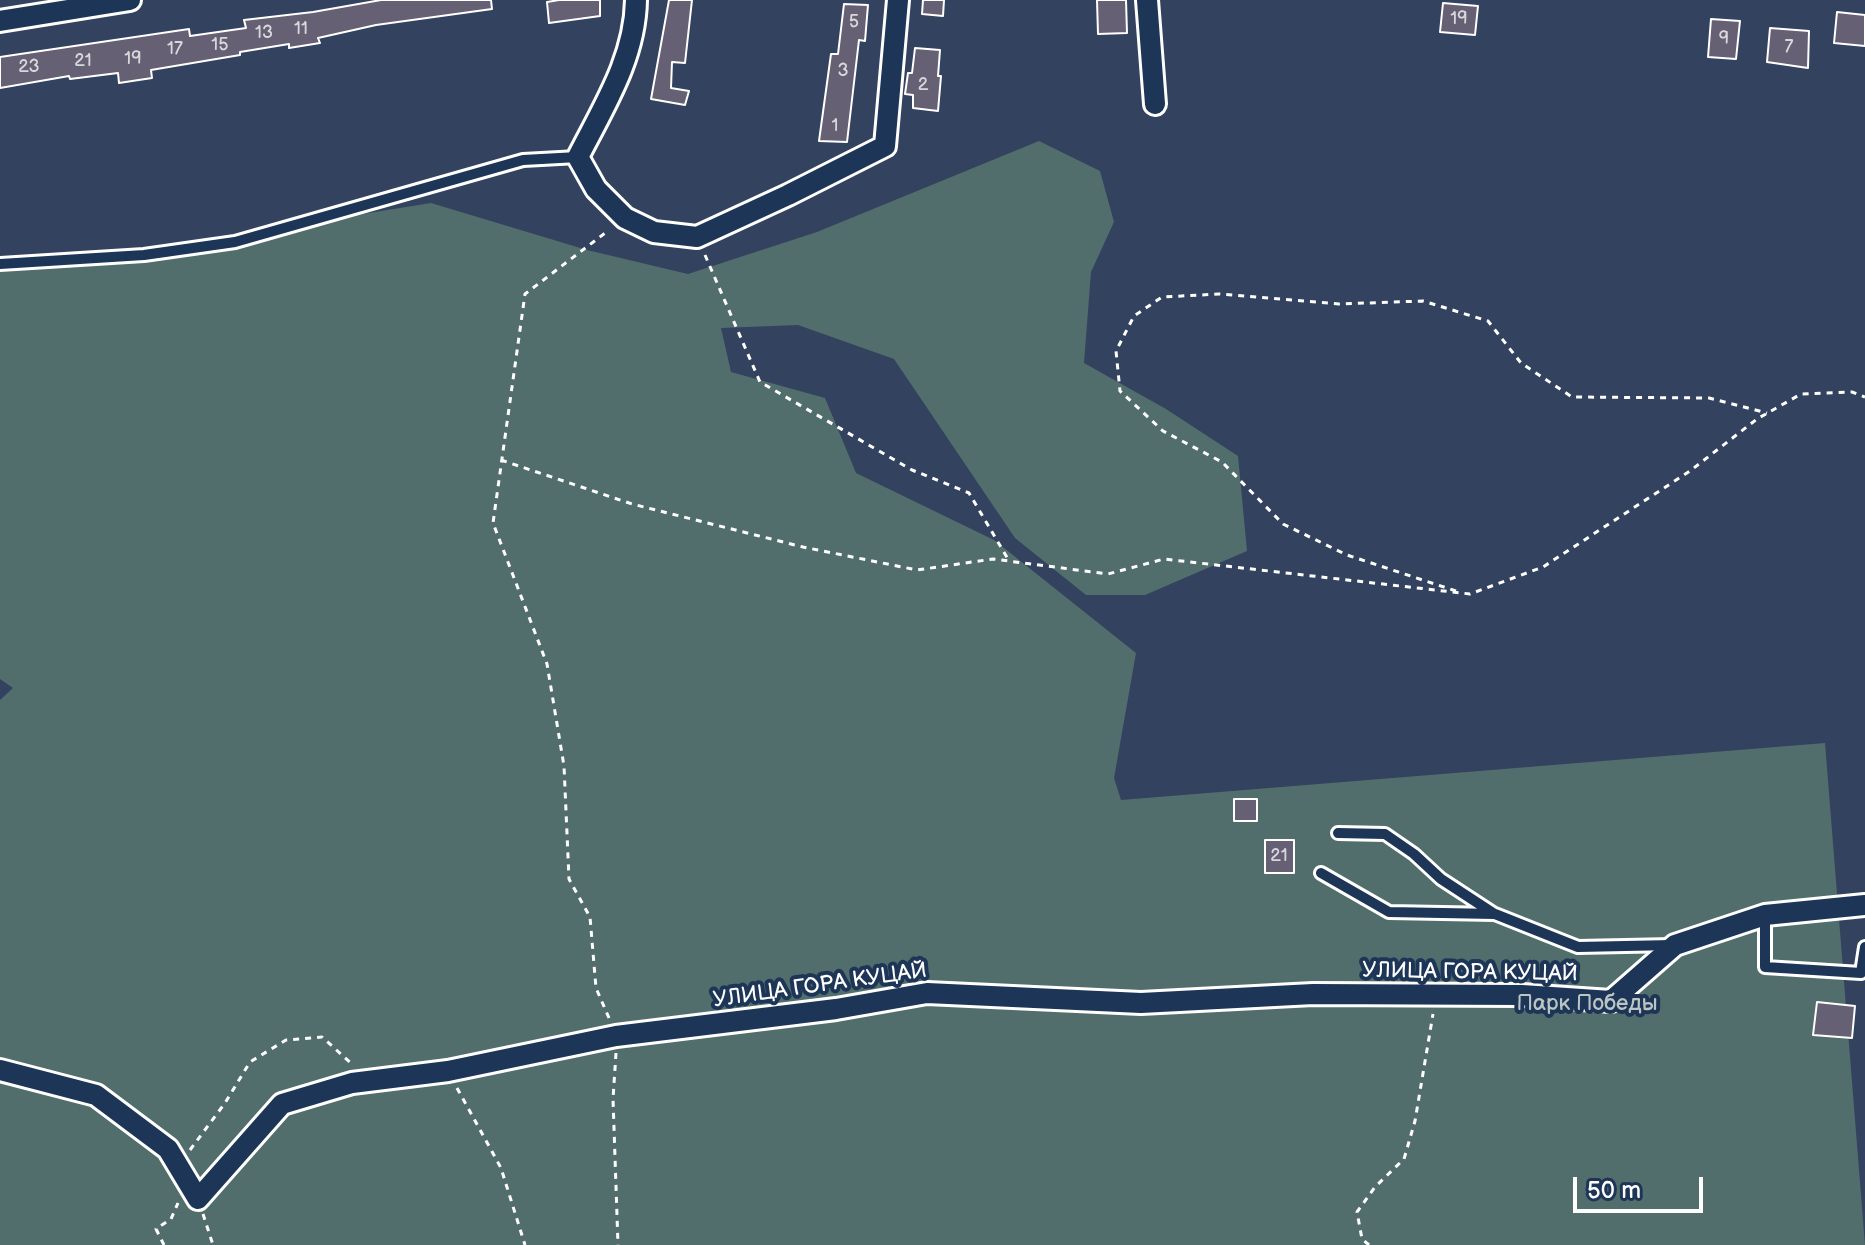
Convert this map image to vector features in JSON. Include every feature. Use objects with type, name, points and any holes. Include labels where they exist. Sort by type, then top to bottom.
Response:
[{"type":"street","points":[[0,21],[130,0]]},
{"type":"street","points":[[636,0],[635,26],[621,74],[578,157],[596,189],[625,218],[654,232],[697,237],[885,146],[898,0]]},
{"type":"street","points":[[1147,0],[1155,104]]},
{"type":"street","name":"УЛИЦА ГОРА КУЦАЙ","points":[[188,1182],[282,1104],[352,1083],[448,1071],[616,1036],[836,1009],[927,993],[1141,1003],[1313,994],[1522,995],[1611,1001],[1675,945],[1765,915],[1865,905]]},
{"type":"street","points":[[0,1070],[96,1095],[168,1149],[188,1182]]},
{"type":"lane","points":[[0,264],[144,255],[235,242],[523,160],[578,157]]},
{"type":"lane","points":[[1338,833],[1385,834],[1414,854],[1441,879],[1495,914],[1578,947],[1675,945]]},
{"type":"lane","points":[[1321,873],[1389,912],[1495,914]]},
{"type":"lane","points":[[1765,915],[1765,967],[1861,973],[1865,947]]},
{"type":"path","points":[[618,1245],[613,1099],[616,1036],[596,988],[590,917],[569,879],[564,766],[547,664],[493,523],[525,294],[625,218]]},
{"type":"path","points":[[697,237],[760,382],[912,470],[969,493],[1009,561]]},
{"type":"path","points":[[1464,593],[1347,555],[1283,524],[1222,462],[1163,431],[1120,391],[1116,351],[1134,316],[1162,297],[1219,294],[1339,304],[1423,301],[1488,321],[1521,363],[1572,397],[1709,398],[1767,413]]},
{"type":"path","points":[[501,460],[632,504],[803,547],[917,570],[993,559],[1108,574],[1164,559],[1470,594],[1543,567],[1690,471],[1767,413],[1801,394],[1852,392],[1865,397]]},
{"type":"path","points":[[1369,1245],[1362,1239],[1357,1212],[1375,1187],[1404,1159],[1415,1121],[1437,995]]},
{"type":"path","points":[[164,1245],[156,1229],[171,1219],[225,1103],[250,1062],[286,1040],[322,1037],[345,1056],[367,1081]]},
{"type":"path","points":[[448,1071],[501,1168],[525,1245]]},
{"type":"path","points":[[188,1182],[213,1245]]},
{"type":"green space","name":"Парк Победы","points":[[1039,141],[1100,171],[1114,222],[1091,272],[1084,363],[1166,409],[1238,456],[1247,551],[1145,595],[1086,595],[1015,538],[894,359],[798,325],[721,328],[731,372],[825,398],[856,473],[994,540],[1136,653],[1114,778],[1121,800],[1825,743],[1865,1245],[0,1245],[0,700],[13,688],[0,679],[0,272],[431,203],[587,250],[688,274],[817,232]]},
{"type":"building","points":[[381,0],[491,0],[492,9],[376,25],[318,38],[320,43],[289,48],[289,44],[151,70],[152,78],[119,83],[118,73],[70,79],[69,76],[0,88],[0,57],[189,29],[190,36],[246,28],[244,20]]},
{"type":"building","points":[[600,0],[600,16],[549,23],[547,2]]},
{"type":"building","points":[[669,0],[692,0],[685,63],[672,62],[671,88],[689,91],[685,105],[651,99]]},
{"type":"building","points":[[923,0],[944,0],[943,16],[922,14]]},
{"type":"building","points":[[1097,0],[1126,0],[1127,33],[1098,34]]},
{"type":"building","points":[[1443,3],[1478,6],[1475,35],[1440,32]]},
{"type":"building","points":[[844,4],[868,5],[865,41],[859,40],[847,142],[819,141],[831,54],[838,54]]},
{"type":"building","points":[[1837,12],[1865,15],[1865,46],[1834,43]]},
{"type":"building","points":[[1711,19],[1740,21],[1736,59],[1708,57]]},
{"type":"building","points":[[1770,28],[1809,31],[1808,68],[1767,62]]},
{"type":"building","points":[[915,48],[940,50],[938,111],[913,108],[913,95],[905,94]]},
{"type":"building","points":[[1234,799],[1257,799],[1257,821],[1234,821]]},
{"type":"building","points":[[1265,840],[1294,840],[1294,873],[1265,873]]},
{"type":"building","points":[[1817,1002],[1855,1006],[1852,1038],[1813,1035]]}]
